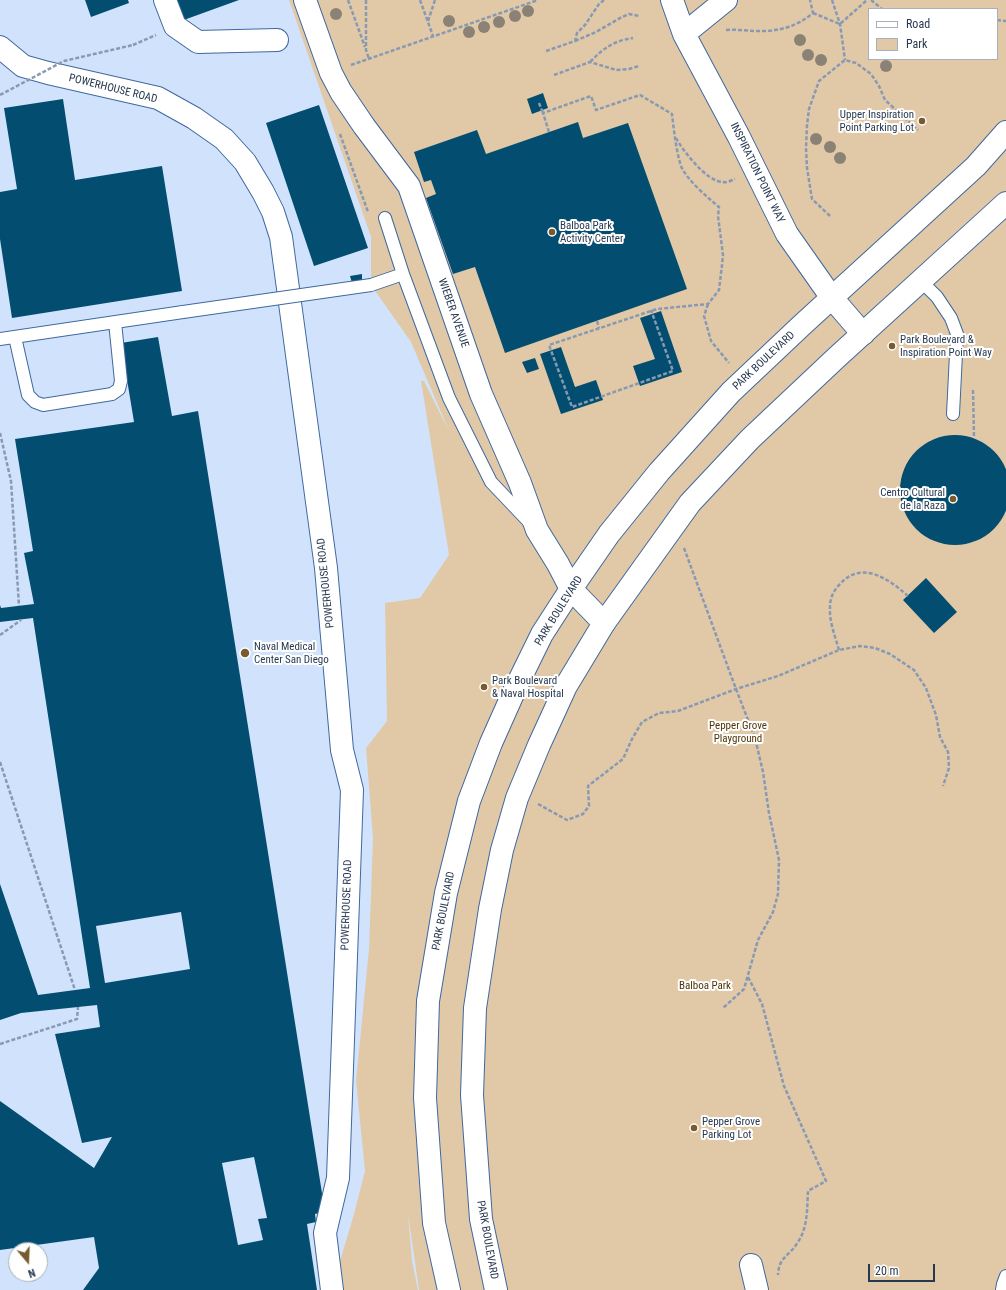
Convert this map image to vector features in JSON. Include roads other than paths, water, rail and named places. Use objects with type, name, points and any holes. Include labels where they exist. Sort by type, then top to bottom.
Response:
[{"type":"street","points":[[165,0],[175,26],[198,42],[277,40]]},
{"type":"street","name":"WIEBER AVENUE","points":[[305,0],[331,73],[341,92],[364,126],[409,186],[481,394],[520,483],[537,530],[558,564],[571,589],[604,623]]},
{"type":"street","name":"INSPIRATION POINT WAY","points":[[672,0],[684,34],[739,137],[787,234],[832,298],[863,334]]},
{"type":"street","points":[[684,34],[726,0]]},
{"type":"street","name":"POWERHOUSE ROAD","points":[[0,47],[23,66],[158,98],[194,118],[224,139],[245,162],[273,212],[281,237],[326,568],[342,750],[352,790],[338,1178],[325,1233],[332,1290]]},
{"type":"street","name":"PARK BOULEVARD","points":[[449,1290],[434,1223],[425,1098],[428,1001],[446,893],[469,801],[491,743],[542,634],[609,534],[659,472],[731,392],[976,166],[1006,132]]},
{"type":"street","name":"PARK BOULEVARD","points":[[496,1290],[481,1219],[472,1095],[475,1008],[490,909],[502,850],[517,798],[538,745],[566,686],[604,623],[690,503],[750,439],[1006,203]]},
{"type":"street","points":[[751,1265],[757,1290]]},
{"type":"lane","points":[[385,218],[449,398],[491,482],[537,530]]},
{"type":"lane","points":[[0,339],[371,285],[404,274]]},
{"type":"lane","points":[[921,281],[937,298],[951,318],[957,334],[953,414]]},
{"type":"lane","points":[[15,337],[28,395],[35,402],[43,405],[112,394],[119,390],[121,381],[115,322]]},
{"type":"lane","points":[[1002,1290],[1006,1276]]},
{"type":"place","name":"Upper Inspiration Point Parking Lot","points":[[922,121]]},
{"type":"place","name":"Balboa Park Activity Center","points":[[552,232]]},
{"type":"place","name":"Park Boulevard & Inspiration Point Way","points":[[892,346]]},
{"type":"place","name":"Centro Cultural de la Raza","points":[[953,499]]},
{"type":"place","name":"Naval Medical Center San Diego","points":[[245,653]]},
{"type":"place","name":"Park Boulevard & Naval Hospital","points":[[484,687]]},
{"type":"place","name":"Pepper Grove Parking Lot","points":[[694,1128]]},
{"type":"park label","name":"Pepper Grove Playground","points":[[738,732]]},
{"type":"park label","name":"Balboa Park","points":[[705,986]]}]
